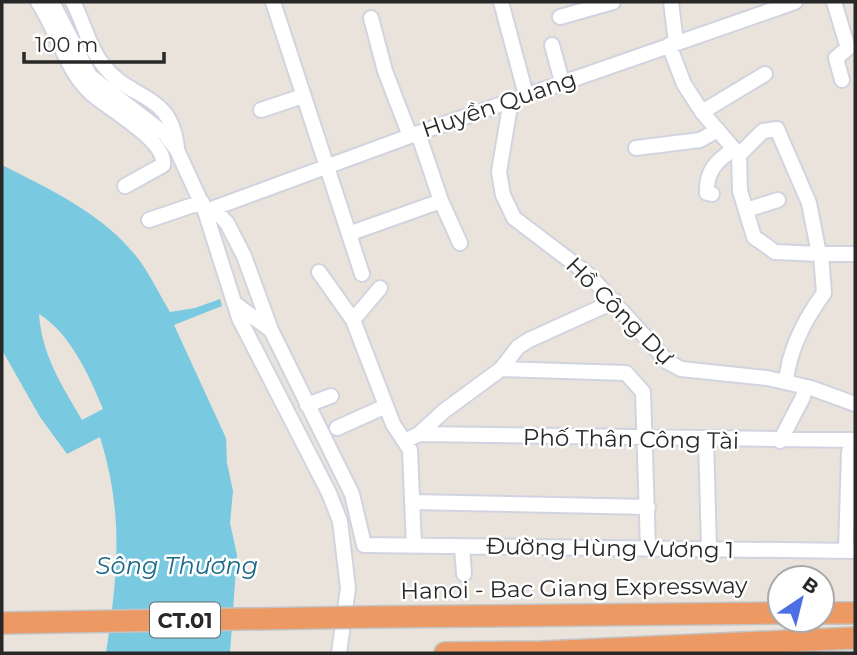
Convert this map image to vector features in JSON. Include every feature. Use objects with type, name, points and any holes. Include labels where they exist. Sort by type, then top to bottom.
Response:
[{"type":"highway","points":[[836,605],[855,605]]},
{"type":"highway","points":[[732,612],[766,607]]},
{"type":"highway","name":"Hanoi - Bac Giang Expressway","points":[[2,623],[766,613]]},
{"type":"highway","points":[[836,613],[855,613]]},
{"type":"highway","points":[[445,653],[545,653],[855,638]]},
{"type":"highway","points":[[819,653],[855,648]]},
{"type":"street","points":[[38,2],[85,89],[148,137],[163,156],[161,168],[125,186]]},
{"type":"street","points":[[52,2],[90,76],[164,134],[177,150],[207,207],[234,303],[256,354],[329,493],[340,521],[348,588],[339,653]]},
{"type":"street","points":[[73,2],[89,41],[107,70],[169,118],[174,127],[177,150]]},
{"type":"street","points":[[274,2],[303,96],[351,233],[362,274]]},
{"type":"street","points":[[501,2],[526,95]]},
{"type":"street","points":[[560,17],[613,2]]},
{"type":"street","points":[[671,2],[673,44],[684,84],[702,112],[737,152],[740,191],[754,237],[775,252],[855,254]]},
{"type":"street","name":"Huyền Quang","points":[[149,220],[207,207],[792,2]]},
{"type":"street","points":[[835,2],[848,48],[836,58],[842,80]]},
{"type":"street","points":[[371,18],[385,71],[460,243]]},
{"type":"street","points":[[552,45],[562,82]]},
{"type":"street","points":[[702,112],[765,74]]},
{"type":"street","points":[[261,110],[303,96]]},
{"type":"street","name":"Hồ Công Dự","points":[[511,100],[499,172],[503,195],[514,218],[573,261],[615,301],[668,362],[681,369],[786,382],[855,404]]},
{"type":"street","points":[[712,194],[707,193],[706,179],[710,170],[763,131],[777,129],[809,203],[820,255],[824,293],[810,312],[790,353],[786,382]]},
{"type":"street","points":[[636,148],[700,140],[718,130]]},
{"type":"street","points":[[746,210],[778,200]]},
{"type":"street","points":[[351,233],[441,201]]},
{"type":"street","points":[[207,207],[227,223],[244,256],[271,330],[307,405],[331,396]]},
{"type":"street","points":[[319,272],[353,320],[393,424],[413,437]]},
{"type":"street","points":[[353,320],[380,288]]},
{"type":"street","points":[[414,546],[410,450],[413,437],[443,411],[501,369],[518,347],[615,301]]},
{"type":"street","points":[[234,303],[271,330]]},
{"type":"street","points":[[501,369],[626,373],[643,392],[647,438],[648,548]]},
{"type":"street","points":[[780,441],[803,397],[805,387]]},
{"type":"street","name":"Đường Hùng Vương 1","points":[[307,405],[352,494],[364,545],[850,551]]},
{"type":"street","points":[[337,428],[386,406]]},
{"type":"street","name":"Phố Thân Công Tài","points":[[413,437],[855,441]]},
{"type":"street","points":[[706,439],[709,549]]},
{"type":"street","points":[[850,551],[849,453],[855,441]]},
{"type":"street","points":[[412,502],[648,508]]},
{"type":"street","points":[[462,547],[464,574]]},
{"type":"water","name":"Sông Thương","points":[[2,165],[74,203],[107,227],[141,262],[170,312],[195,308],[220,299],[222,306],[174,325],[226,438],[227,463],[233,491],[230,523],[237,555],[230,653],[106,653],[116,570],[116,519],[108,465],[100,437],[67,454],[40,417],[2,350]],"holes":[[[39,314],[50,322],[77,356],[103,409],[82,420],[48,356]]]}]
